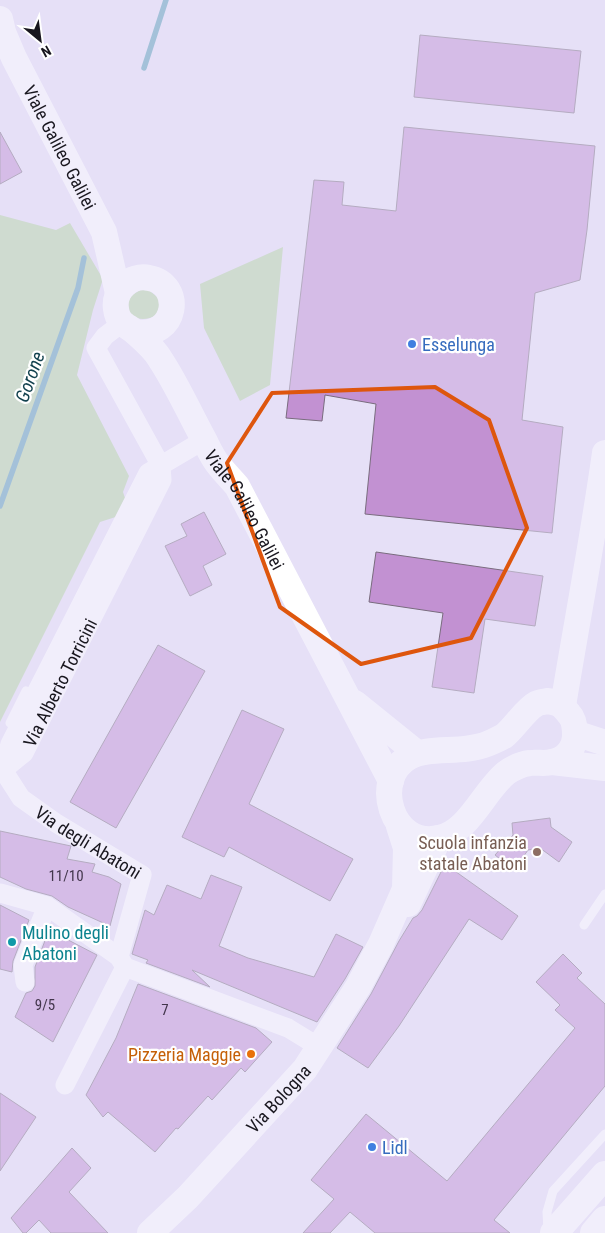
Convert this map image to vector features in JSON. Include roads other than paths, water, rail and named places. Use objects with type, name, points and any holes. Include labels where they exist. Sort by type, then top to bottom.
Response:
[{"type":"main road","name":"Viale Galileo Galilei","points":[[1,27],[14,58],[104,232],[118,294],[116,309],[129,327],[160,357],[216,462],[237,486],[391,781]]},
{"type":"main road","points":[[118,294],[123,286],[138,277],[154,278],[168,291],[172,306],[168,320],[161,327],[153,332],[144,333],[129,327]]},
{"type":"main road","points":[[563,706],[577,616],[599,540],[605,453]]},
{"type":"main road","points":[[381,944],[405,889],[406,848],[389,799],[388,790],[399,764],[417,753],[465,750],[486,744],[503,736],[537,704],[577,616]]},
{"type":"main road","points":[[346,695],[417,753]]},
{"type":"main road","points":[[537,704],[547,701],[556,702],[563,706],[572,716],[575,733],[571,750],[566,756],[552,762]]},
{"type":"main road","points":[[575,733],[605,743]]},
{"type":"main road","points":[[399,826],[406,832],[426,839],[439,838],[451,834],[462,826],[496,782],[517,766],[529,763],[552,762],[605,768]]},
{"type":"main road","points":[[381,944],[406,909],[439,838]]},
{"type":"main road","name":"Via Bologna","points":[[150,1233],[188,1197],[305,1069],[358,987],[381,944]]},
{"type":"main road","points":[[554,1233],[605,1174]]},
{"type":"main road","points":[[594,1233],[605,1220]]},
{"type":"street","points":[[129,327],[105,336],[96,348],[161,466]]},
{"type":"street","name":"Via Alberto Torricini","points":[[2,770],[10,744],[148,473],[204,440]]},
{"type":"street","name":"Via Alberto Torricini","points":[[2,770],[24,753],[162,480],[161,466]]},
{"type":"street","name":"Via degli Abatoni","points":[[2,770],[21,798],[56,823],[142,875],[122,962],[65,1085]]},
{"type":"street","points":[[0,893],[47,906],[122,962],[288,1028],[319,1047]]},
{"type":"street","points":[[25,982],[23,965],[47,906]]},
{"type":"lane","points":[[5,736],[26,691],[36,695]]},
{"type":"lane","points":[[584,924],[605,894]]},
{"type":"lane","points":[[548,1233],[547,1212],[553,1191],[605,1134]]},
{"type":"waterway","name":"Gorone","points":[[144,68],[166,0]]},
{"type":"waterway","name":"Gorone","points":[[0,506],[78,288],[84,258]]},
{"type":"place","name":"Esselunga","points":[[412,344]]},
{"type":"place","name":"Scuola infanzia statale Abatoni","points":[[537,852]]},
{"type":"place","name":"Mulino degli Abatoni","points":[[12,942]]},
{"type":"place","name":"Pizzeria Maggie","points":[[251,1054]]},
{"type":"place","name":"Lidl","points":[[372,1147]]}]
